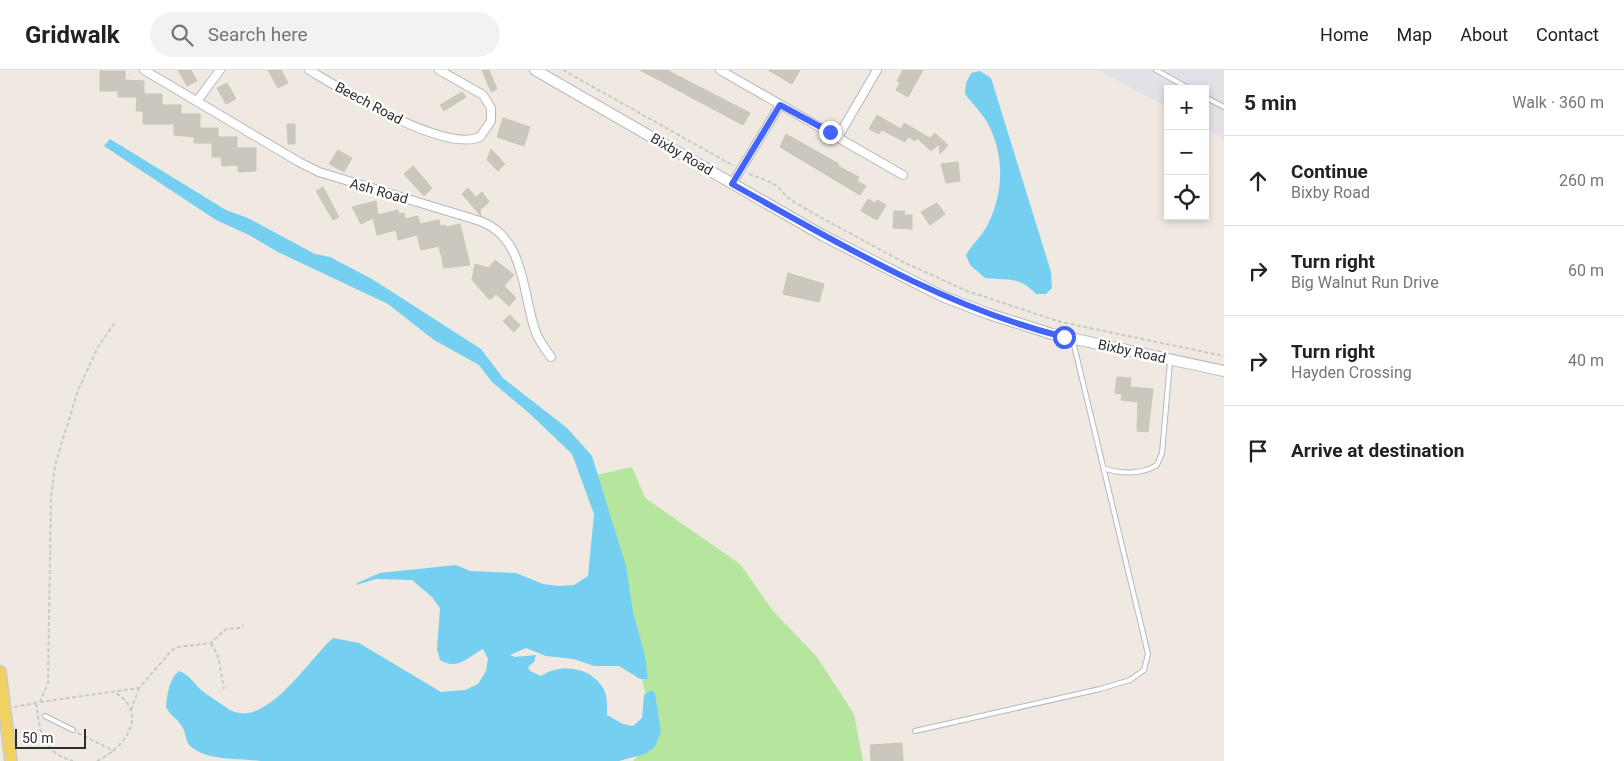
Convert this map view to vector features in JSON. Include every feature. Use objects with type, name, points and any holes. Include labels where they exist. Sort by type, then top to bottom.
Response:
[{"type":"main road","points":[[0,672],[2,708],[12,761]]},
{"type":"street","name":"Ash Road","points":[[144,70],[319,172],[480,221],[496,229],[509,242],[516,257],[535,332],[551,357]]},
{"type":"street","points":[[197,100],[220,70]]},
{"type":"street","name":"Beech Road","points":[[309,70],[402,122],[461,140],[480,137],[486,132],[491,121],[488,101],[483,95],[439,70]]},
{"type":"street","name":"Bixby Road","points":[[535,70],[858,255],[926,288],[989,314],[1072,339],[1224,371]]},
{"type":"street","points":[[720,70],[904,175]]},
{"type":"street","points":[[838,137],[877,70]]},
{"type":"street","points":[[732,184],[780,105]]},
{"type":"lane","points":[[1156,70],[1183,85]]},
{"type":"lane","points":[[1209,99],[1224,107]]},
{"type":"lane","points":[[915,731],[1100,689],[1130,680],[1144,670],[1148,654],[1072,339]]},
{"type":"lane","points":[[1103,468],[1127,473],[1152,468],[1160,460],[1165,433],[1171,360]]},
{"type":"lane","points":[[45,716],[73,730]]},
{"type":"path","points":[[563,70],[757,179],[768,181],[778,186],[788,198],[811,212],[901,261],[968,291],[1061,322],[1224,356]]},
{"type":"path","points":[[40,702],[48,683],[51,498],[55,465],[78,390],[99,345],[116,321]]},
{"type":"path","points":[[97,761],[114,751],[130,732],[132,710],[139,688],[172,650],[178,647],[211,643],[226,630],[240,628],[244,625]]},
{"type":"path","points":[[211,643],[218,656],[224,688]]},
{"type":"path","points":[[2,708],[139,688]]},
{"type":"path","points":[[116,692],[132,710]]},
{"type":"path","points":[[36,703],[46,743],[53,753],[72,761]]},
{"type":"path","points":[[73,730],[114,751]]},
{"type":"shaded area","points":[[1098,70],[1224,70],[1224,139],[1209,130],[1209,85],[1164,85],[1164,106]]},
{"type":"green space","points":[[632,467],[645,498],[740,564],[773,611],[817,657],[854,714],[863,761],[633,761],[655,737],[615,557],[592,476]]},
{"type":"water","points":[[980,71],[991,78],[1051,272],[1052,288],[1046,294],[1036,294],[1018,281],[985,278],[970,265],[966,255],[982,234],[993,214],[997,201],[1000,174],[997,147],[993,134],[985,118],[965,94],[966,83],[971,73]]},
{"type":"water","points":[[110,139],[226,210],[248,218],[315,254],[330,257],[372,279],[481,349],[503,378],[567,428],[592,456],[626,566],[633,612],[645,656],[648,679],[640,679],[619,666],[594,666],[574,659],[546,656],[526,648],[510,655],[515,657],[536,655],[534,662],[528,667],[530,671],[541,676],[548,672],[564,669],[572,669],[589,674],[601,685],[605,692],[607,715],[623,724],[633,726],[642,718],[644,695],[651,690],[655,693],[661,732],[655,747],[645,754],[619,761],[260,761],[214,757],[197,751],[190,746],[183,727],[166,707],[171,683],[179,671],[187,675],[205,693],[227,708],[241,713],[255,711],[270,703],[284,691],[333,638],[359,643],[441,692],[465,690],[478,684],[486,671],[488,659],[483,649],[462,662],[452,664],[440,660],[437,649],[440,608],[432,597],[412,580],[376,579],[356,585],[357,583],[380,573],[456,565],[470,571],[516,573],[543,584],[558,586],[574,585],[588,576],[594,514],[572,454],[529,413],[492,382],[479,365],[434,340],[388,304],[278,252],[249,235],[216,220],[104,146]]},
{"type":"building","points":[[178,70],[191,70],[197,81],[187,86]]},
{"type":"building","points":[[268,70],[281,70],[288,83],[278,88]]},
{"type":"building","points":[[482,70],[489,70],[497,89],[491,92]]},
{"type":"building","points":[[640,70],[667,70],[750,113],[743,125]]},
{"type":"building","points":[[768,70],[800,70],[792,84]]},
{"type":"building","points":[[903,70],[923,70],[908,97],[896,90],[900,83],[897,81]]},
{"type":"building","points":[[100,71],[125,71],[125,80],[144,81],[144,94],[162,94],[162,105],[181,105],[181,114],[200,114],[200,128],[218,128],[218,137],[237,137],[237,148],[256,148],[256,171],[238,172],[238,165],[222,166],[221,157],[212,157],[212,143],[194,143],[194,137],[174,135],[174,124],[143,124],[143,111],[136,111],[137,97],[118,97],[118,91],[100,91]]},
{"type":"building","points":[[227,83],[236,99],[226,104],[217,88]]},
{"type":"building","points":[[462,92],[466,97],[444,111],[440,105]]},
{"type":"building","points":[[877,115],[901,129],[904,123],[930,138],[935,133],[948,145],[940,154],[939,144],[931,151],[917,138],[915,141],[908,137],[905,142],[882,130],[879,134],[869,129]]},
{"type":"building","points":[[503,118],[530,127],[524,146],[497,137]]},
{"type":"building","points":[[287,124],[295,124],[295,144],[288,144]]},
{"type":"building","points":[[786,134],[859,177],[857,181],[866,186],[860,195],[780,147]]},
{"type":"building","points":[[491,149],[505,164],[498,171],[487,160]]},
{"type":"building","points":[[338,150],[352,158],[344,172],[329,164]]},
{"type":"building","points":[[958,162],[960,181],[946,183],[941,164]]},
{"type":"building","points":[[413,166],[432,188],[424,196],[404,174]]},
{"type":"building","points":[[323,187],[339,217],[333,220],[316,191]]},
{"type":"building","points":[[468,188],[476,197],[482,192],[489,202],[480,210],[481,216],[462,194]]},
{"type":"building","points":[[868,199],[875,203],[877,200],[886,205],[877,220],[861,211]]},
{"type":"building","points":[[376,201],[378,215],[398,210],[399,214],[404,213],[405,219],[418,216],[420,224],[439,220],[440,226],[445,225],[446,227],[460,224],[470,265],[444,268],[439,246],[421,250],[417,235],[398,240],[396,230],[377,235],[373,218],[361,224],[352,207]]},
{"type":"building","points":[[937,203],[945,214],[930,225],[921,212]]},
{"type":"building","points":[[894,211],[905,211],[904,215],[912,215],[912,229],[893,228]]},
{"type":"building","points":[[495,260],[514,275],[504,286],[516,298],[509,306],[496,294],[490,300],[472,280],[475,264],[489,268]]},
{"type":"building","points":[[788,273],[824,284],[819,302],[783,294]]},
{"type":"building","points":[[510,315],[520,325],[514,332],[503,321]]},
{"type":"building","points":[[1117,377],[1131,378],[1130,387],[1153,389],[1148,432],[1137,431],[1138,402],[1121,400],[1122,394],[1115,393]]},
{"type":"building","points":[[902,743],[903,761],[871,761],[870,745]]},
{"type":"route","points":[[830,132],[780,105],[732,184],[889,271],[957,302],[1014,323],[1064,337]]}]
